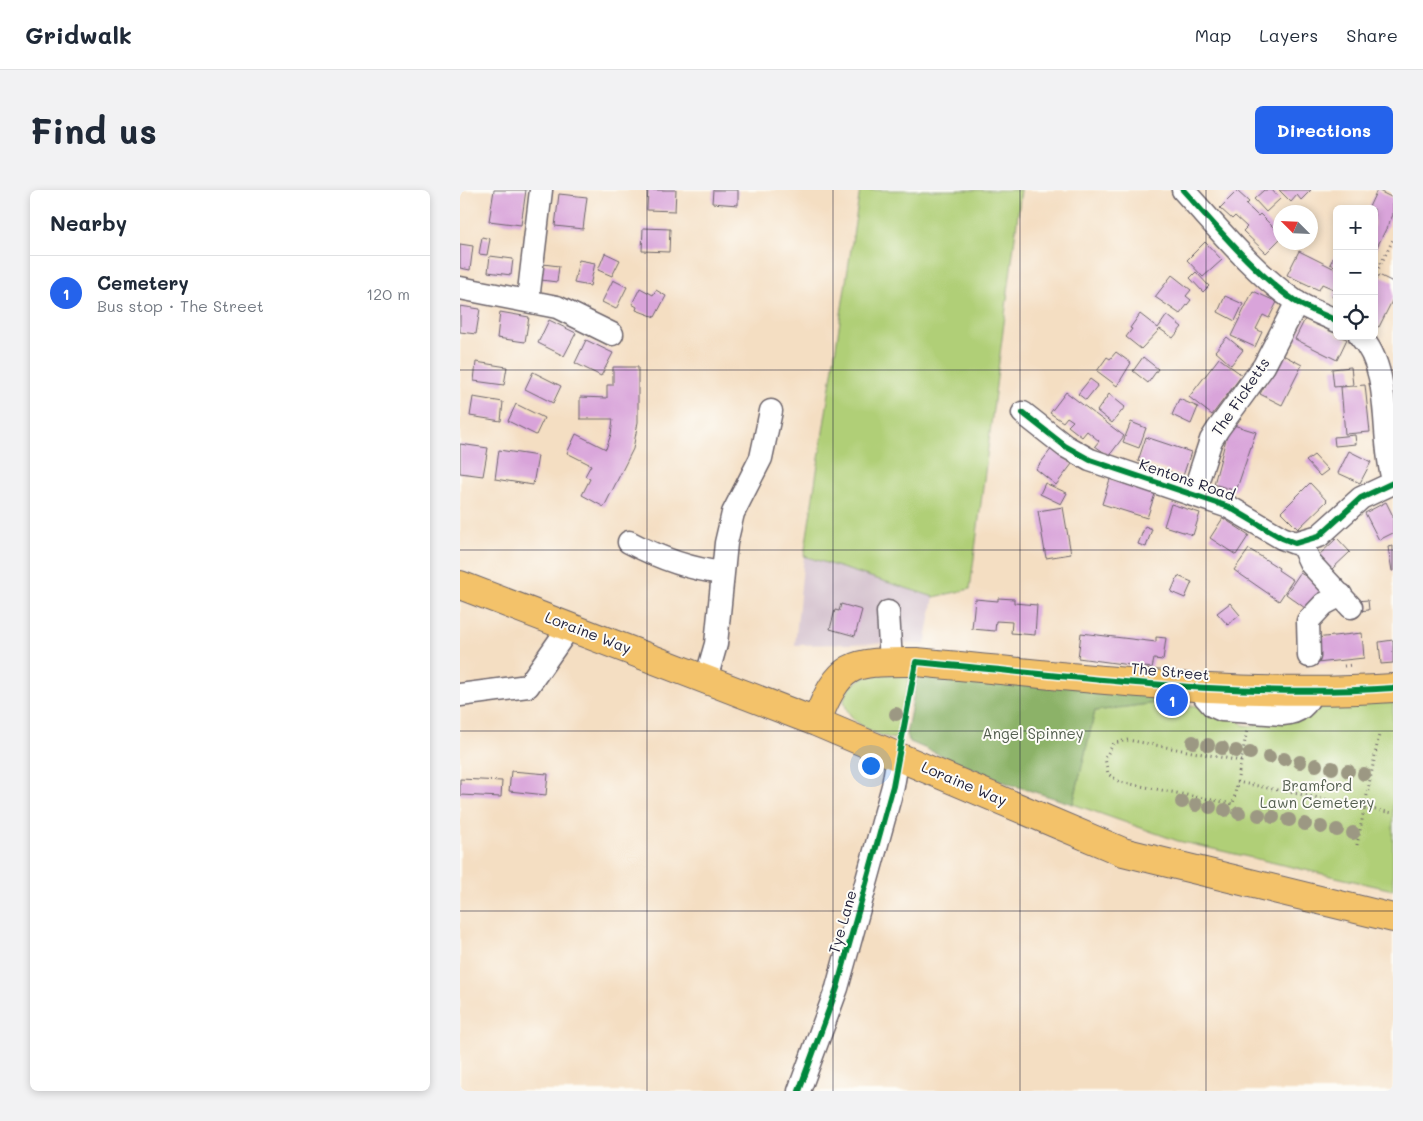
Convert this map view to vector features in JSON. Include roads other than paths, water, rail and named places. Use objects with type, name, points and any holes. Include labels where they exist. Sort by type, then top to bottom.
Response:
[{"type":"main road","name":"Loraine Way","points":[[460,585],[816,722],[1123,852],[1393,918]]},
{"type":"main road","name":"The Street","points":[[816,722],[828,691],[846,670],[864,664],[891,662],[916,662],[1205,688],[1311,690],[1393,688]]},
{"type":"street","points":[[528,300],[541,190]]},
{"type":"street","points":[[1183,190],[1264,275],[1296,302],[1333,319]]},
{"type":"street","points":[[460,288],[528,300],[557,308],[612,334]]},
{"type":"street","name":"The Ficketts","points":[[1193,496],[1211,440],[1264,366],[1296,302]]},
{"type":"street","points":[[1309,656],[1306,627],[1308,621],[1324,604],[1346,601],[1311,564],[1301,543],[1319,536],[1361,498],[1393,482],[1387,457],[1377,365],[1372,351],[1363,340]]},
{"type":"street","points":[[706,679],[716,644],[722,573],[733,513],[761,458],[771,410]]},
{"type":"street","name":"Kentons Road","points":[[1022,413],[1065,446],[1090,460],[1229,507],[1282,538],[1301,543]]},
{"type":"street","points":[[629,542],[678,565],[696,570],[722,573]]},
{"type":"street","points":[[888,612],[891,662]]},
{"type":"street","points":[[460,695],[528,686],[570,626]]},
{"type":"street","points":[[1205,688],[1205,697],[1213,706],[1229,711],[1291,713],[1306,703],[1311,690]]},
{"type":"street","name":"Tye Lane","points":[[799,1091],[837,988],[891,795],[898,756]]},
{"type":"place","name":"Cemetery","points":[[1172,700]]},
{"type":"park label","name":"Angel Spinney","points":[[1033,734]]},
{"type":"park label","name":"Bramford Lawn Cemetery","points":[[1317,794]]}]
